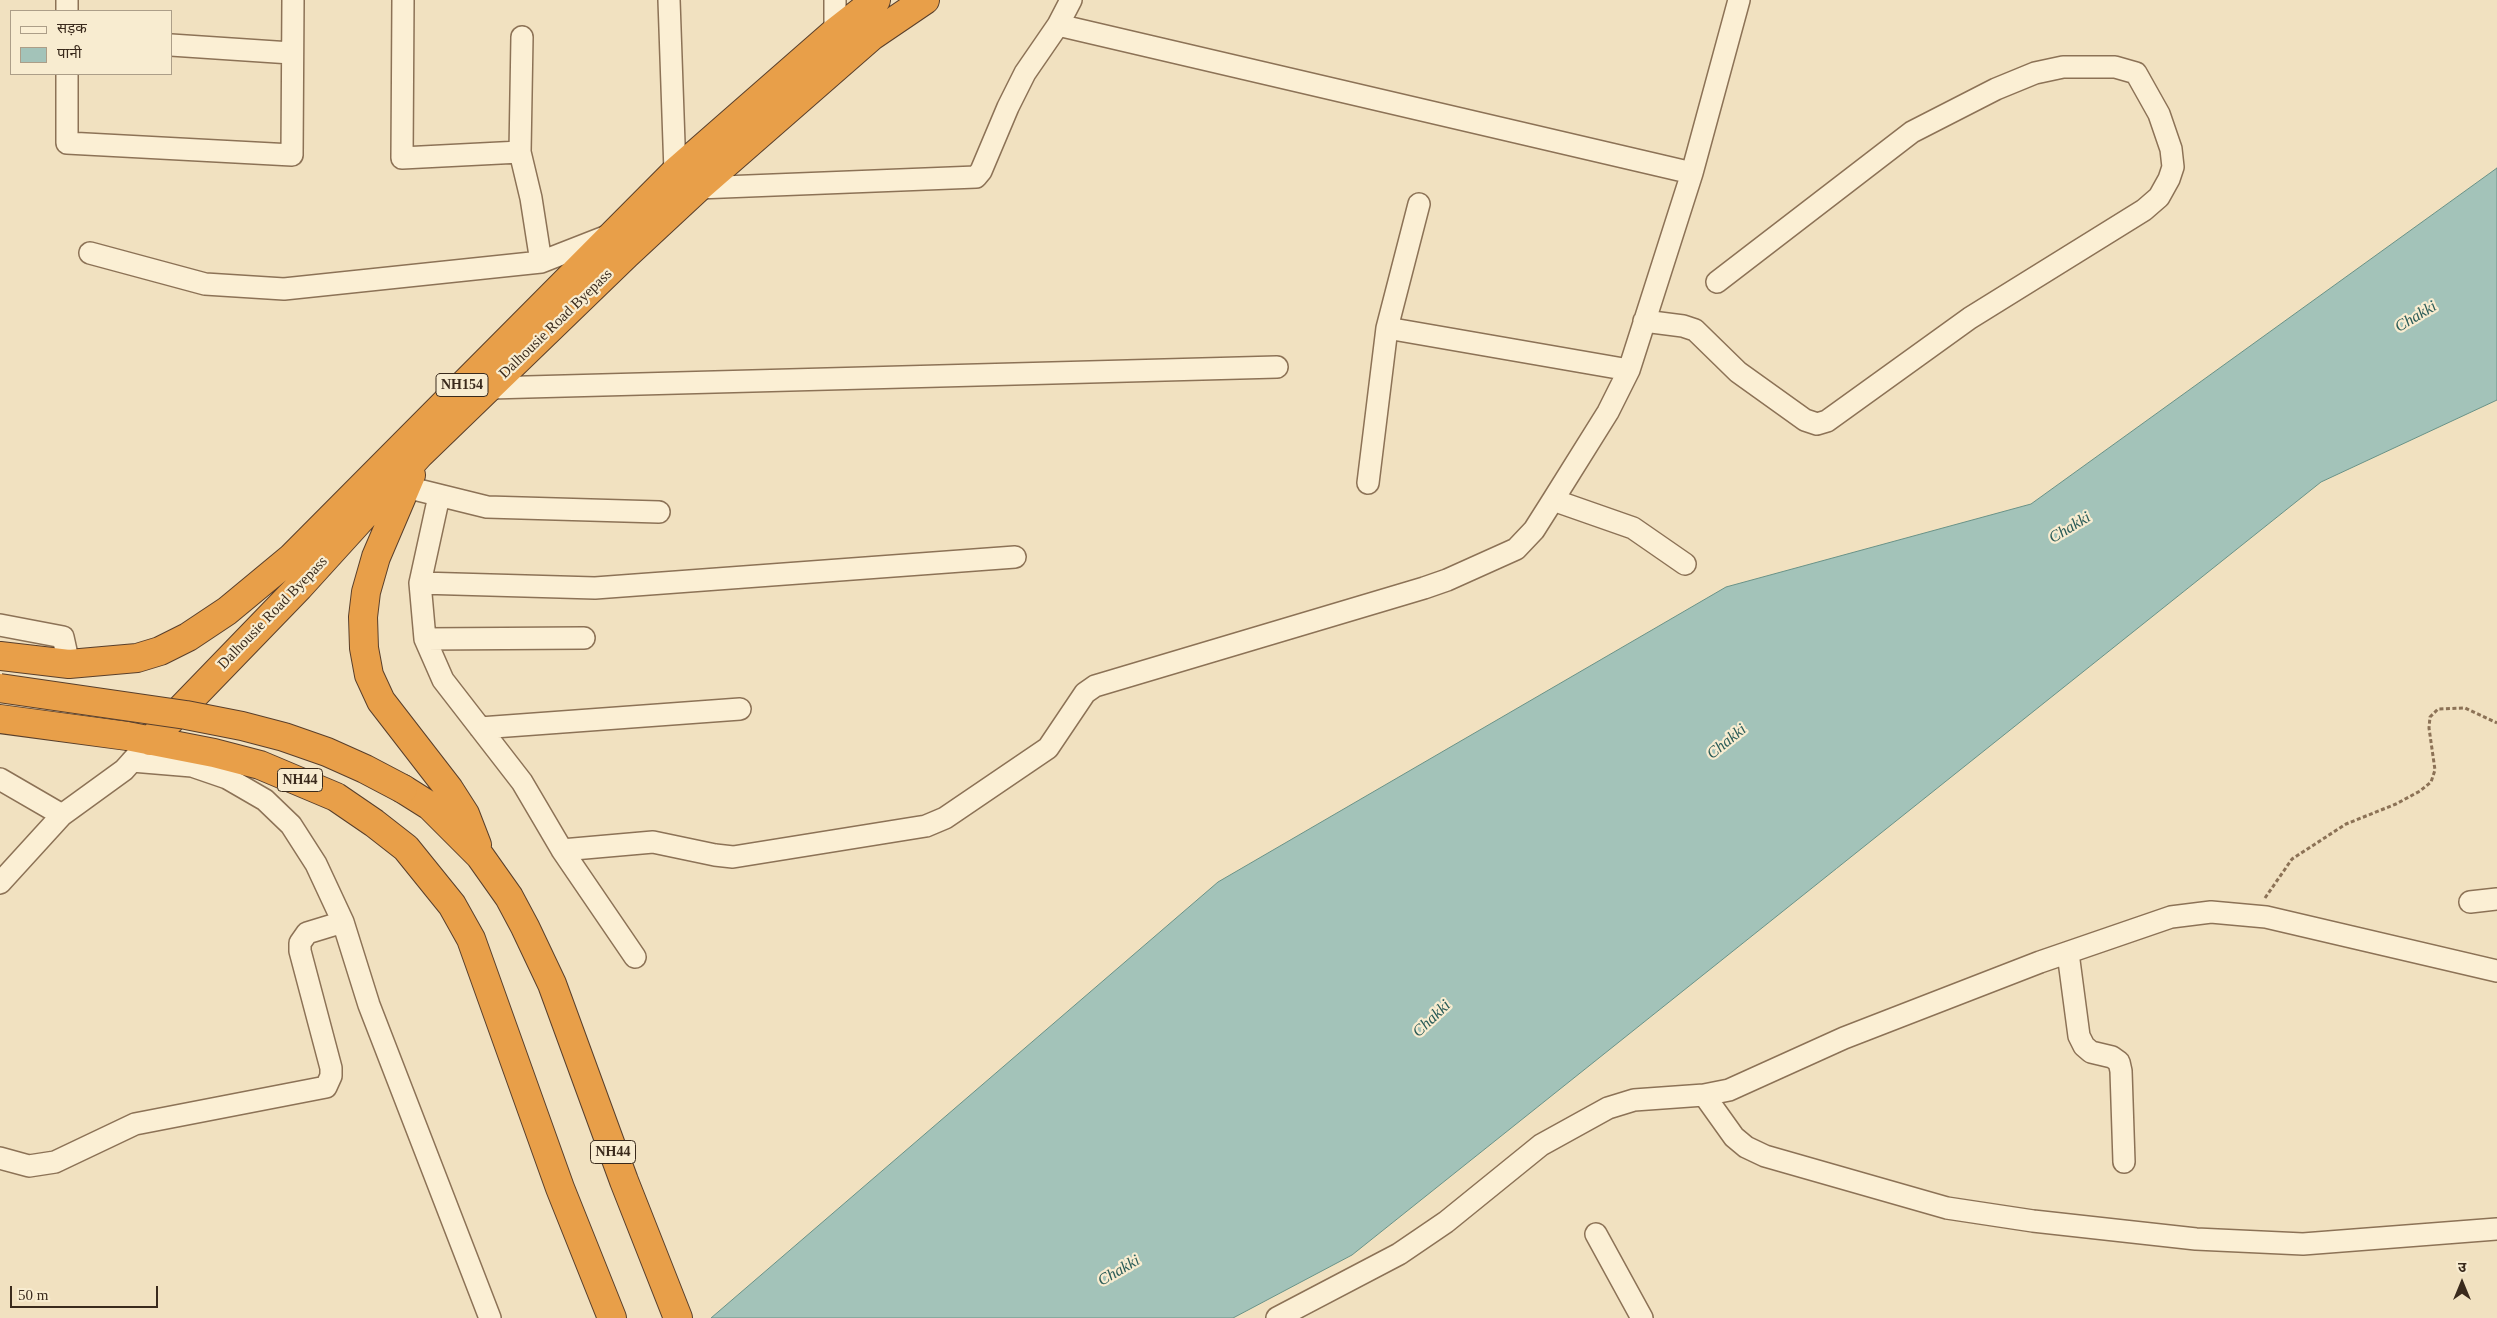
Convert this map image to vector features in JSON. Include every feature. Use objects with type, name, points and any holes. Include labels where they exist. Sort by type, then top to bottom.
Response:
[{"type":"highway","name":"NH154","points":[[0,656],[69,664],[137,658],[160,651],[188,637],[227,611],[290,558],[610,235],[675,172],[835,32],[876,0]]},
{"type":"highway","name":"Dalhousie Road Byepass","points":[[150,741],[299,588],[419,455],[698,188],[872,36],[925,0]]},
{"type":"highway","points":[[419,455],[376,557],[366,592],[363,617],[364,648],[369,675],[381,701],[449,789],[465,814],[475,835],[480,856]]},
{"type":"highway","points":[[41,725],[68,710],[77,702],[82,693],[83,686],[69,664]]},
{"type":"highway","name":"NH44","points":[[0,688],[186,715],[242,726],[284,737],[327,752],[365,769],[430,806],[480,856],[526,927],[552,984],[624,1181],[678,1318]]},
{"type":"highway","name":"NH44","points":[[0,719],[150,741],[260,764],[336,797],[406,848],[452,904],[471,939],[560,1188],[612,1318]]},
{"type":"street","points":[[67,75],[67,143],[292,155],[291,53],[293,0]]},
{"type":"street","points":[[403,0],[402,158],[520,152]]},
{"type":"street","points":[[669,0],[675,172]]},
{"type":"street","points":[[835,0],[835,32]]},
{"type":"street","points":[[698,188],[976,176],[982,171],[1008,107],[1025,73],[1058,25],[1071,0]]},
{"type":"street","points":[[562,850],[653,842],[715,856],[734,857],[926,826],[945,818],[1048,748],[1085,693],[1095,686],[1448,580],[1516,548],[1534,530],[1608,412],[1629,370],[1692,173],[1739,0]]},
{"type":"street","points":[[1058,25],[1692,173]]},
{"type":"street","points":[[522,37],[520,152],[531,198],[541,262]]},
{"type":"street","points":[[172,45],[291,53]]},
{"type":"street","points":[[1644,321],[1683,326],[1695,330],[1738,372],[1805,420],[1817,424],[1827,421],[1970,318],[2144,210],[2159,197],[2169,179],[2173,167],[2171,149],[2159,114],[2136,73],[2115,67],[2062,67],[2035,73],[1996,89],[1912,132],[1718,282]]},
{"type":"street","points":[[1368,483],[1387,328],[1419,204]]},
{"type":"street","points":[[90,253],[205,284],[284,289],[541,262],[610,235]]},
{"type":"street","points":[[1387,328],[1629,370]]},
{"type":"street","points":[[490,388],[1277,367]]},
{"type":"street","points":[[406,487],[487,507],[659,512]]},
{"type":"street","points":[[439,496],[420,583],[425,639],[444,680],[522,782],[562,850],[635,957]]},
{"type":"street","points":[[1553,500],[1633,528],[1685,564]]},
{"type":"street","points":[[420,583],[595,588],[1015,557]]},
{"type":"street","points":[[0,626],[63,637],[69,664]]},
{"type":"street","points":[[425,639],[584,638]]},
{"type":"street","points":[[480,728],[740,709]]},
{"type":"street","points":[[0,883],[62,815],[124,770],[150,741]]},
{"type":"street","points":[[132,761],[192,766],[227,778],[265,800],[290,825],[316,864],[342,922],[370,1005],[490,1318]]},
{"type":"street","points":[[0,779],[62,815]]},
{"type":"street","points":[[2470,902],[2497,899]]},
{"type":"street","points":[[1277,1318],[1399,1254],[1446,1222],[1541,1145],[1608,1108],[1634,1100],[1704,1095],[1729,1090],[1844,1038],[2068,953],[2171,917],[2211,912],[2254,916],[2497,970]]},
{"type":"street","points":[[0,1158],[29,1166],[55,1162],[135,1124],[326,1087],[331,1076],[330,1068],[300,951],[300,942],[307,933],[342,922]]},
{"type":"street","points":[[2068,953],[2080,1036],[2084,1046],[2091,1052],[2112,1057],[2119,1062],[2122,1071],[2124,1162]]},
{"type":"street","points":[[1704,1095],[1734,1137],[1746,1147],[1765,1156],[1947,1208],[2033,1221],[2196,1239],[2303,1244],[2497,1229]]},
{"type":"street","points":[[1596,1234],[1642,1318]]},
{"type":"path","points":[[2254,916],[2277,878],[2292,859],[2346,824],[2396,804],[2420,791],[2431,782],[2435,770],[2429,728],[2430,717],[2438,709],[2465,708],[2497,723]]},
{"type":"water","name":"Chakki","points":[[2497,168],[2497,400],[2321,482],[1352,1255],[1233,1318],[711,1318],[1218,882],[1726,587],[2031,504]]}]
